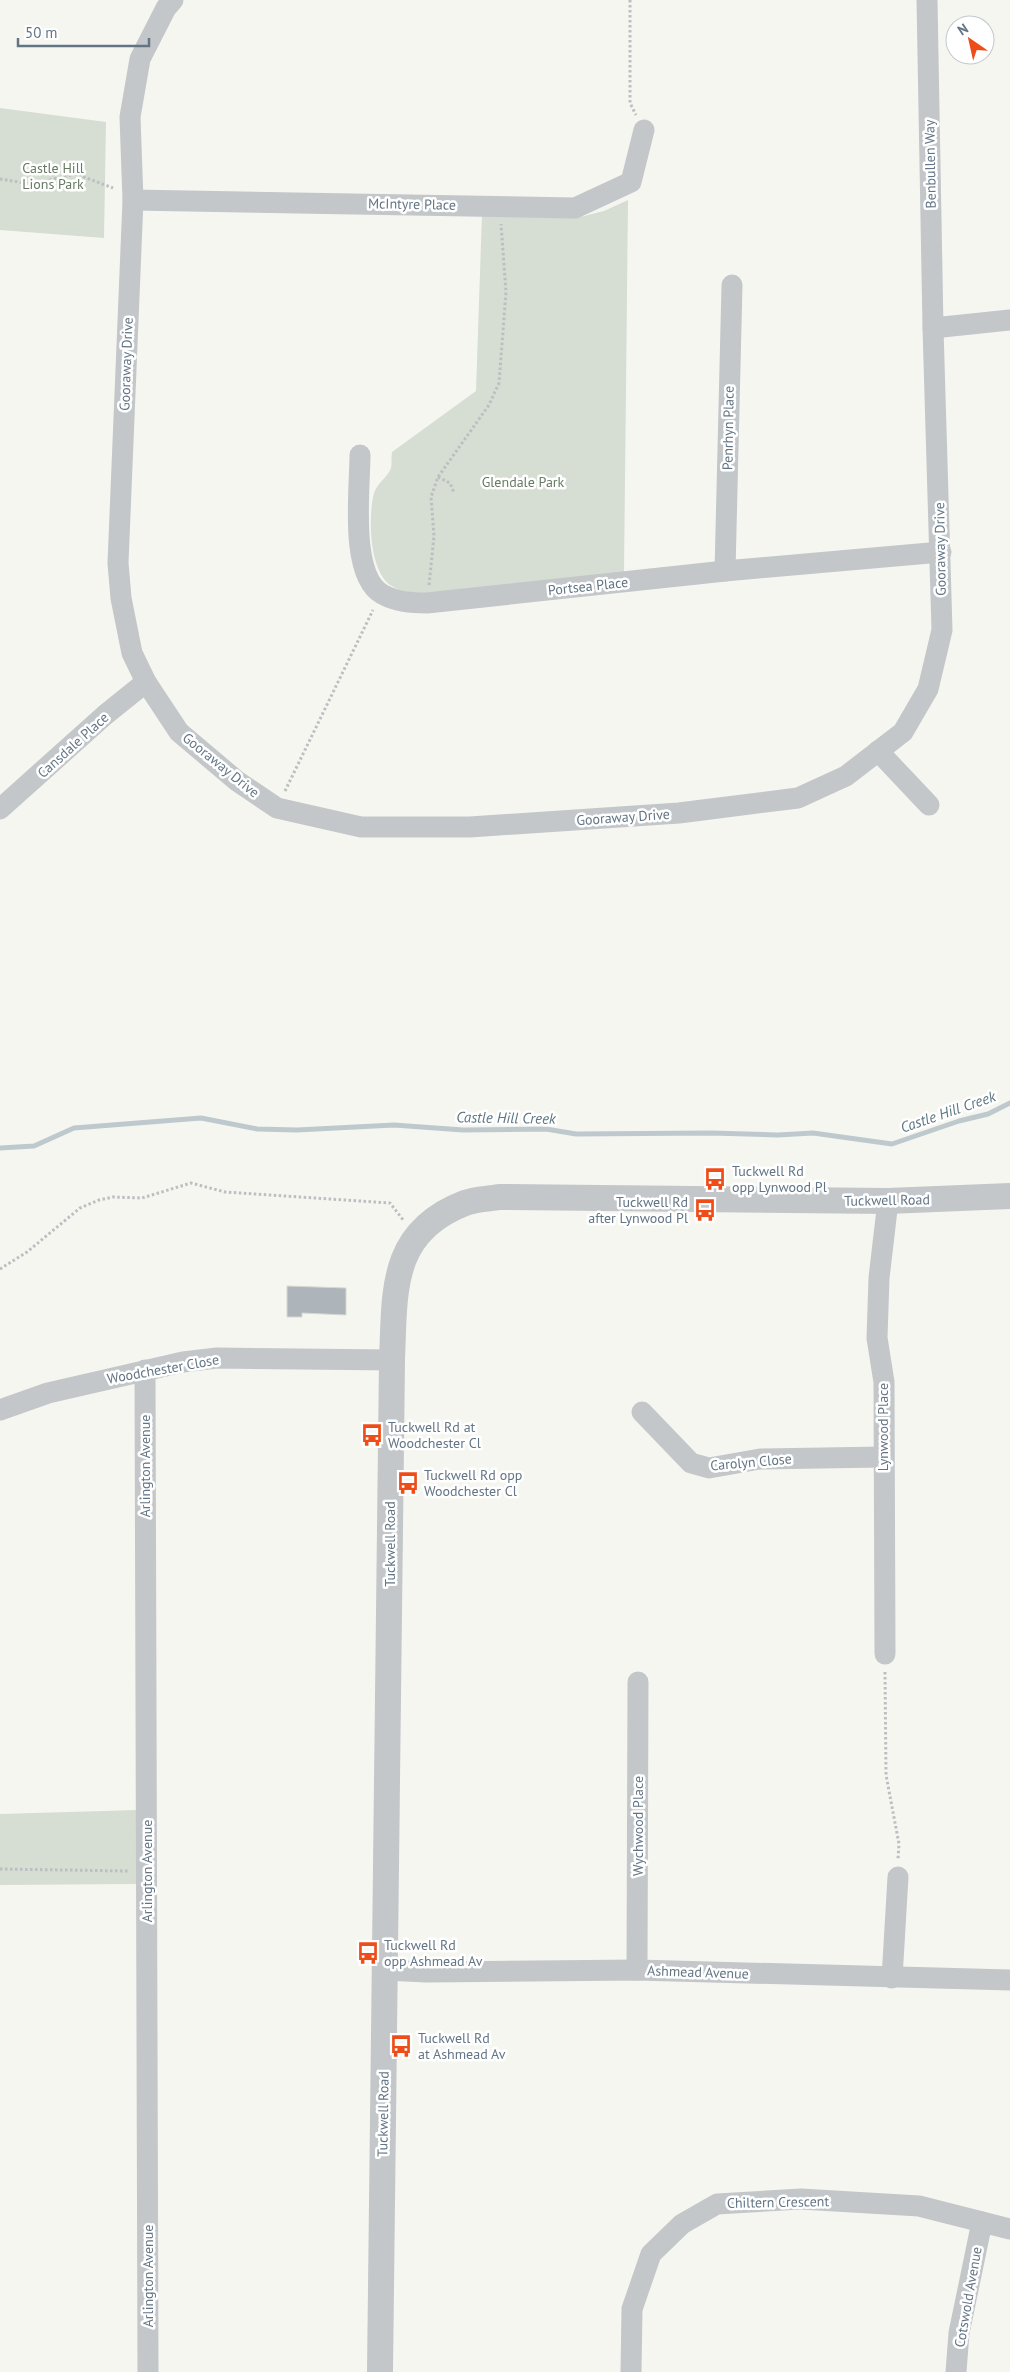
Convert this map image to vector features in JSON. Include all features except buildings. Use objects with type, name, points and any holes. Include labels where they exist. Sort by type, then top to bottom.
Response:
[{"type":"street","name":"Gooraway Drive","points":[[173,0],[166,8],[140,59],[130,117],[133,200],[118,563],[121,598],[132,653],[146,682],[179,732],[237,781],[277,808],[361,827],[470,827],[679,813],[798,798],[846,776],[903,732],[928,689],[942,630],[933,328]]},
{"type":"street","name":"Benbullen Way","points":[[927,0],[933,328]]},
{"type":"street","name":"McIntyre Place","points":[[133,200],[575,208],[631,182],[644,130]]},
{"type":"street","name":"Penrhyn Place","points":[[725,571],[732,285]]},
{"type":"street","points":[[933,328],[1010,320]]},
{"type":"street","points":[[360,455],[358,548],[366,575],[381,594]]},
{"type":"street","name":"Portsea Place","points":[[381,594],[404,603],[427,603],[725,571],[941,552]]},
{"type":"street","name":"Cansdale Place","points":[[3,803],[146,682]]},
{"type":"street","points":[[878,751],[929,805]]},
{"type":"street","name":"Tuckwell Road","points":[[380,2372],[392,1360],[395,1289],[403,1260],[416,1235],[435,1218],[466,1203],[499,1197],[888,1201],[1010,1196]]},
{"type":"street","name":"Lynwood Place","points":[[885,1654],[884,1382],[877,1338],[879,1278],[888,1201]]},
{"type":"street","name":"Woodchester Close","points":[[0,1410],[48,1393],[145,1370],[217,1358],[392,1360]]},
{"type":"street","name":"Arlington Avenue","points":[[145,1370],[148,2372]]},
{"type":"street","name":"Carolyn Close","points":[[642,1412],[691,1463],[709,1468],[760,1459],[883,1457]]},
{"type":"street","name":"Wychwood Place","points":[[637,1970],[638,1682]]},
{"type":"street","points":[[892,1978],[898,1877]]},
{"type":"street","name":"Ashmead Avenue","points":[[385,1970],[426,1972],[637,1970],[1010,1980]]},
{"type":"street","name":"Chiltern Crescent","points":[[631,2372],[632,2309],[651,2254],[682,2224],[717,2204],[801,2200],[919,2206],[1010,2229]]},
{"type":"street","name":"Cotswold Avenue","points":[[956,2372],[959,2333],[982,2222]]},
{"type":"path","points":[[630,0],[630,103],[644,130]]},
{"type":"path","points":[[0,179],[31,184],[76,174],[107,185],[133,200]]},
{"type":"path","points":[[427,603],[434,536],[431,497],[438,477],[489,405],[499,383],[506,292],[500,206]]},
{"type":"path","points":[[438,477],[450,483],[454,493]]},
{"type":"path","points":[[277,808],[381,594]]},
{"type":"path","points":[[0,1269],[27,1252],[80,1208],[113,1197],[142,1198],[192,1184],[225,1192],[390,1203],[416,1235]]},
{"type":"path","points":[[885,1654],[886,1776],[899,1844],[898,1877]]},
{"type":"path","points":[[0,1869],[147,1872]]},
{"type":"green space","name":"Castle Hill Lions Park","points":[[0,108],[106,122],[104,238],[0,230]]},
{"type":"green space","name":"Glendale Park","points":[[628,200],[624,574],[411,595],[390,585],[383,577],[374,555],[371,515],[374,493],[391,468],[392,452],[476,391],[482,213],[580,217],[604,211]]},
{"type":"green space","points":[[137,1810],[137,1884],[0,1885],[0,1814]]},
{"type":"waterway","name":"Castle Hill Creek","points":[[0,1148],[34,1146],[74,1128],[201,1118],[257,1129],[297,1130],[394,1125],[463,1130],[546,1129],[576,1134],[711,1133],[778,1135],[813,1133],[892,1144],[959,1121],[988,1114],[1010,1103]]},
{"type":"place","name":"Tuckwell Rd opp Lynwood Pl","points":[[715,1179]]},
{"type":"place","name":"Tuckwell Rd after Lynwood Pl","points":[[705,1210]]},
{"type":"place","name":"Tuckwell Rd at Woodchester Cl","points":[[372,1435]]},
{"type":"place","name":"Tuckwell Rd opp Woodchester Cl","points":[[408,1483]]},
{"type":"place","name":"Tuckwell Rd opp Ashmead Av","points":[[368,1953]]},
{"type":"place","name":"Tuckwell Rd at Ashmead Av","points":[[401,2046]]}]
